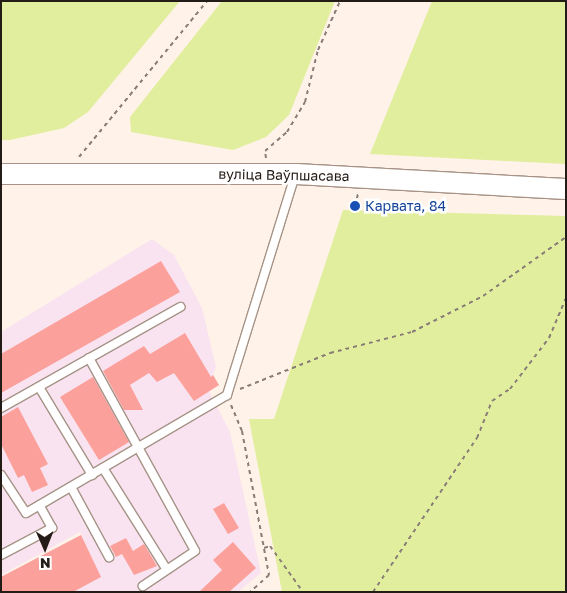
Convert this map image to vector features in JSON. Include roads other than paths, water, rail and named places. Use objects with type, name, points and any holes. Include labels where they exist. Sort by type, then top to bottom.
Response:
[{"type":"main road","name":"вуліца Ваўпшасава","points":[[1,174],[66,172],[296,174],[566,189]]},
{"type":"lane","points":[[1,475],[26,513],[227,395],[296,174]]},
{"type":"lane","points":[[1,408],[180,308]]},
{"type":"lane","points":[[89,358],[140,447],[195,552],[143,586]]},
{"type":"lane","points":[[39,387],[92,475]]},
{"type":"lane","points":[[103,468],[168,570]]},
{"type":"lane","points":[[71,487],[110,557]]},
{"type":"lane","points":[[1,555],[52,528],[40,505]]},
{"type":"place","name":"Карвата, 84","points":[[355,206]]}]
